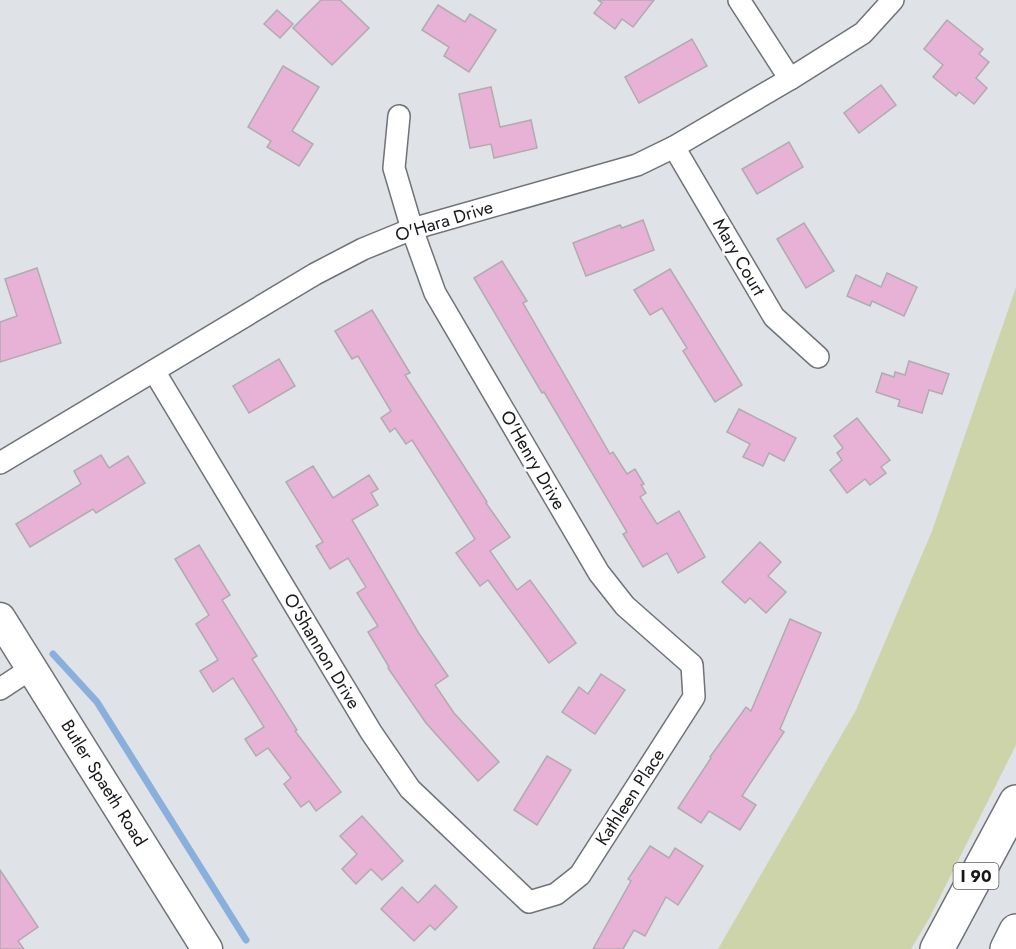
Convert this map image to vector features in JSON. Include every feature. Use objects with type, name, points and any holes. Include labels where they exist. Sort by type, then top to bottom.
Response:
[{"type":"highway","name":"I 90","points":[[937,949],[1016,802]]},
{"type":"highway","points":[[1007,949],[1016,931]]},
{"type":"main road","name":"Butler Spaeth Road","points":[[0,618],[207,949]]},
{"type":"street","points":[[739,0],[790,79]]},
{"type":"street","name":"O'Hara Drive","points":[[0,463],[315,274],[363,249],[412,229],[637,165],[674,147],[863,33],[893,0]]},
{"type":"street","name":"O'Henry Drive","points":[[399,116],[394,168],[412,229],[435,293],[599,573],[625,606],[692,665]]},
{"type":"street","name":"Mary Court","points":[[674,147],[774,317],[818,357]]},
{"type":"street","name":"O'Shannon Drive","points":[[154,371],[371,732],[410,789],[529,902]]},
{"type":"street","name":"Kathleen Place","points":[[529,902],[556,894],[580,875],[694,698],[692,665]]},
{"type":"street","points":[[0,689],[32,669]]},
{"type":"green space","points":[[1016,287],[1016,745],[930,917],[911,949],[718,949],[856,710],[932,531]]},
{"type":"building","points":[[321,0],[340,0],[369,28],[332,65],[293,28]]},
{"type":"building","points":[[598,0],[654,0],[633,27],[622,19],[615,29],[594,13],[602,3]]},
{"type":"building","points":[[438,5],[465,22],[470,14],[496,30],[469,72],[444,56],[449,47],[422,30]]},
{"type":"building","points":[[277,10],[293,24],[280,38],[264,24]]},
{"type":"building","points":[[947,20],[983,49],[979,54],[989,62],[976,78],[987,88],[974,104],[959,92],[956,96],[933,77],[943,65],[924,49]]},
{"type":"building","points":[[692,39],[707,66],[639,103],[625,77]]},
{"type":"building","points":[[283,66],[319,87],[292,131],[313,144],[299,166],[267,147],[271,141],[248,127]]},
{"type":"building","points":[[881,85],[896,105],[859,133],[844,113]]},
{"type":"building","points":[[491,87],[500,127],[531,120],[537,148],[494,158],[491,144],[470,148],[459,94]]},
{"type":"building","points":[[789,142],[803,167],[757,194],[742,169]]},
{"type":"building","points":[[643,220],[654,250],[586,276],[573,243],[620,225],[622,228]]},
{"type":"building","points":[[804,223],[834,271],[806,288],[777,239]]},
{"type":"building","points":[[502,261],[527,301],[523,303],[610,454],[613,452],[627,474],[635,469],[644,484],[641,485],[646,493],[640,497],[657,524],[679,511],[705,557],[678,573],[667,553],[643,567],[623,534],[627,532],[474,278]]},
{"type":"building","points":[[37,268],[61,343],[0,362],[0,322],[17,316],[5,279]]},
{"type":"building","points":[[670,269],[742,385],[715,402],[683,351],[687,348],[662,308],[650,315],[634,290]]},
{"type":"building","points":[[887,273],[917,287],[904,316],[872,301],[870,306],[847,296],[856,275],[881,287]]},
{"type":"building","points":[[372,310],[410,373],[405,375],[510,537],[490,551],[517,590],[530,580],[576,643],[549,663],[488,580],[480,586],[456,553],[475,539],[412,440],[406,444],[395,428],[390,432],[381,418],[391,411],[358,356],[352,359],[335,331]]},
{"type":"building","points":[[279,359],[295,386],[249,413],[233,386]]},
{"type":"building","points":[[909,361],[949,374],[942,394],[929,390],[922,413],[898,406],[900,400],[876,392],[882,373],[894,377],[895,372],[905,375]]},
{"type":"building","points":[[739,409],[796,438],[784,461],[769,453],[763,466],[743,457],[750,444],[727,432]]},
{"type":"building","points":[[857,418],[890,460],[881,467],[886,473],[870,485],[865,479],[847,493],[830,470],[842,460],[837,453],[843,448],[834,436]]},
{"type":"building","points":[[101,455],[109,468],[128,456],[145,483],[96,513],[93,509],[30,547],[16,524],[81,484],[74,471]]},
{"type":"building","points":[[313,466],[333,498],[369,475],[378,489],[371,493],[378,505],[352,520],[418,632],[448,676],[435,685],[454,713],[499,762],[478,781],[426,723],[388,668],[368,632],[378,626],[357,593],[366,587],[348,558],[330,569],[316,546],[323,542],[286,482]]},
{"type":"building","points":[[760,542],[781,562],[768,576],[786,592],[766,613],[750,598],[745,603],[722,582]]},
{"type":"building","points":[[199,545],[230,595],[222,600],[257,656],[252,659],[297,730],[295,731],[341,792],[316,811],[309,801],[301,807],[284,784],[291,778],[268,748],[256,756],[245,739],[264,727],[233,678],[213,692],[200,671],[218,660],[196,624],[209,615],[175,559]]},
{"type":"building","points":[[790,619],[821,633],[780,729],[784,732],[742,796],[756,805],[740,830],[709,811],[701,823],[678,808],[710,757],[746,707],[751,711]]},
{"type":"building","points":[[601,674],[625,690],[595,734],[562,712],[579,687],[588,694]]},
{"type":"building","points":[[547,756],[571,770],[537,825],[514,810]]},
{"type":"building","points":[[362,816],[403,861],[382,880],[371,869],[356,884],[342,869],[357,854],[340,836]]},
{"type":"building","points":[[650,846],[669,858],[675,848],[703,866],[678,905],[666,897],[645,936],[634,930],[623,949],[593,949],[631,881],[628,879]]},
{"type":"building","points":[[0,870],[38,927],[18,941],[24,949],[0,949]]},
{"type":"building","points":[[435,885],[457,907],[435,930],[430,925],[414,941],[381,909],[402,887],[418,903]]},
{"type":"waterway","points":[[53,654],[97,702],[246,940]]}]
